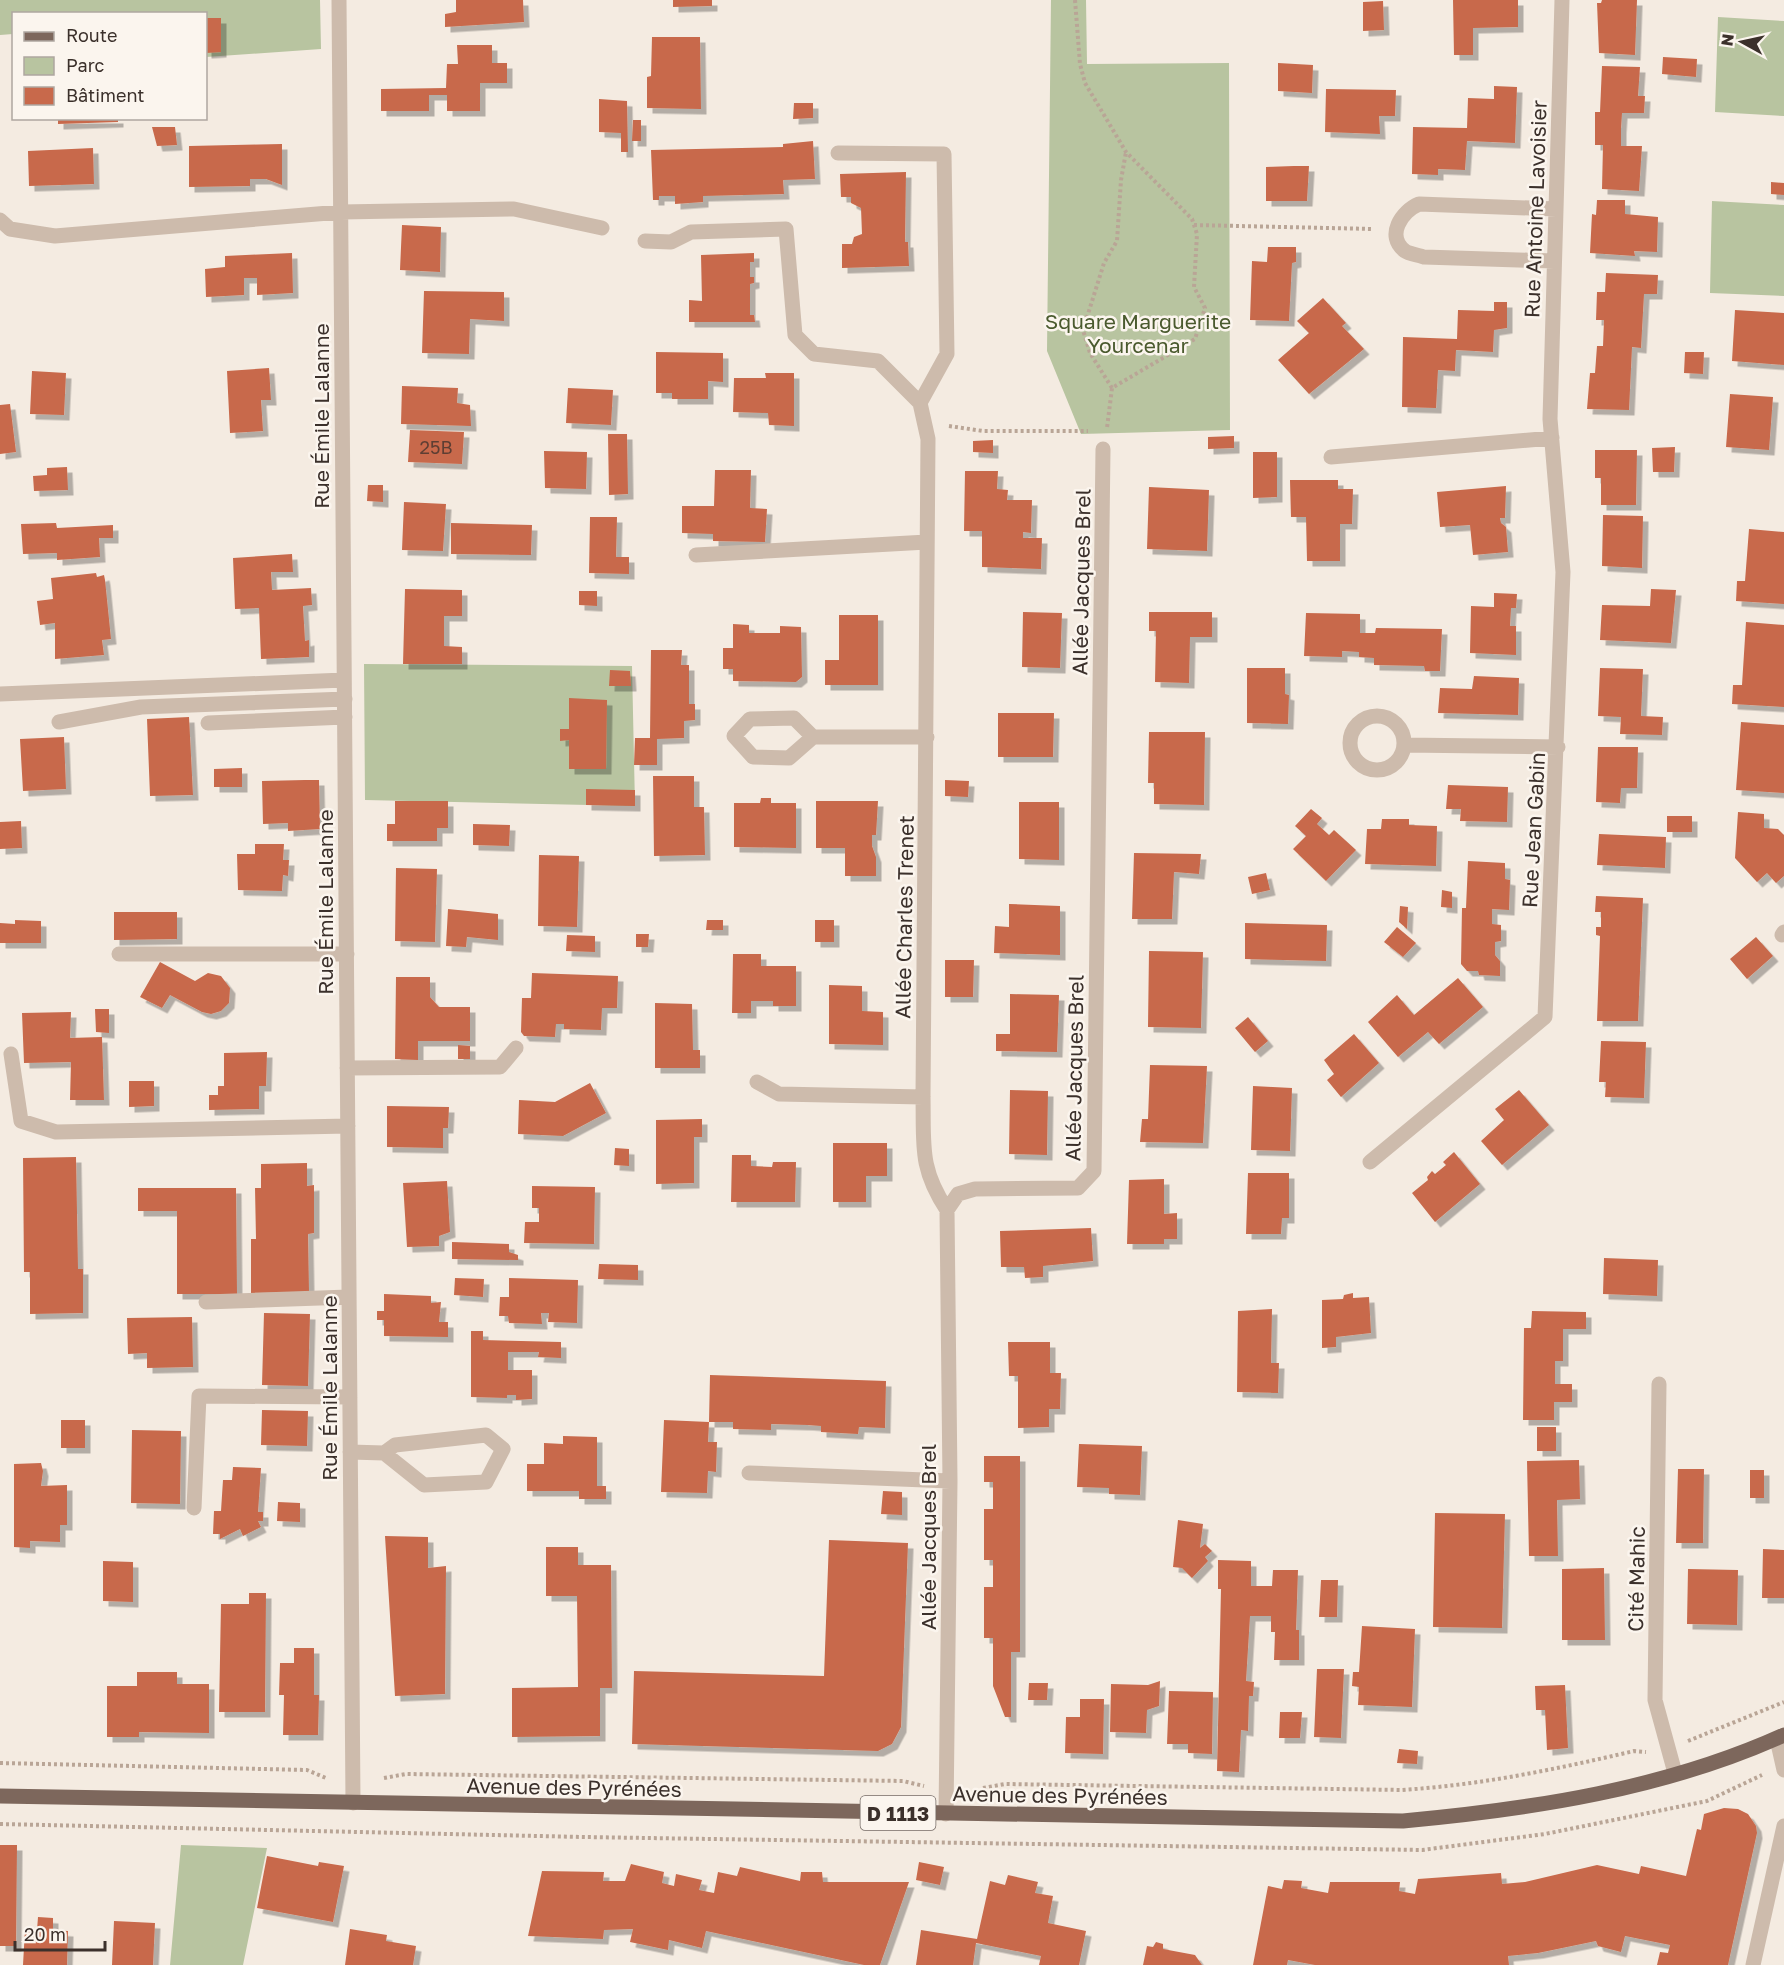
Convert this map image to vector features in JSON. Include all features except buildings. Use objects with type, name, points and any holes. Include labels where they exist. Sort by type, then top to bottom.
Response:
[{"type":"main road","name":"Avenue des Pyrénées","points":[[0,1796],[1404,1821],[1528,1807],[1621,1789],[1780,1737]]},
{"type":"street","name":"Rue Émile Lalanne","points":[[339,0],[353,1803]]},
{"type":"street","name":"Rue Antoine Lavoisier","points":[[1550,419],[1562,0]]},
{"type":"street","points":[[645,241],[671,242],[691,232],[786,229],[795,335],[814,354],[878,361],[920,403],[947,354],[944,154],[838,153]]},
{"type":"street","points":[[1554,261],[1424,257],[1405,251],[1398,239],[1398,221],[1407,209],[1419,204],[1556,209]]},
{"type":"street","points":[[0,220],[10,229],[56,236],[341,212],[514,209],[602,228]]},
{"type":"street","name":"Allée Charles Trenet","points":[[920,403],[927,433],[927,736],[923,1097],[925,1168],[946,1210]]},
{"type":"street","name":"Rue Jean Gabin","points":[[1370,1162],[1545,1017],[1558,747],[1563,572],[1550,419]]},
{"type":"street","points":[[1331,457],[1552,438]]},
{"type":"street","name":"Allée Jacques Brel","points":[[946,1814],[950,1481],[946,1210],[957,1194],[975,1189],[1078,1188],[1094,1171],[1103,449]]},
{"type":"street","points":[[696,555],[927,542]]},
{"type":"street","points":[[0,694],[344,680]]},
{"type":"street","points":[[59,722],[141,707],[345,699]]},
{"type":"street","points":[[208,723],[345,717]]},
{"type":"street","points":[[813,737],[794,718],[750,719],[734,736],[753,757],[789,758],[813,737],[927,736]]},
{"type":"street","points":[[1404,745],[1558,747]]},
{"type":"street","points":[[119,954],[346,954]]},
{"type":"street","points":[[347,1068],[500,1066],[516,1048]]},
{"type":"street","points":[[11,1054],[21,1121],[56,1132],[348,1126]]},
{"type":"street","points":[[757,1082],[779,1094],[923,1097]]},
{"type":"street","points":[[206,1302],[349,1297]]},
{"type":"street","name":"Cité Mahic","points":[[1659,1384],[1655,1700],[1675,1773]]},
{"type":"street","points":[[194,1508],[199,1396],[350,1396]]},
{"type":"street","points":[[350,1452],[384,1452],[395,1445],[486,1435],[503,1449],[486,1482],[424,1485],[384,1452]]},
{"type":"street","points":[[749,1473],[950,1481]]},
{"type":"street","points":[[1780,1737],[1784,1770]]},
{"type":"street","points":[[1753,1965],[1784,1826]]},
{"type":"path","points":[[1076,0],[1080,64],[1084,83],[1126,152],[1192,219],[1197,234],[1194,287],[1205,309],[1195,339],[1112,388]]},
{"type":"path","points":[[927,433],[952,426],[983,431],[1107,431],[1112,388],[1090,353],[1083,330],[1104,263],[1117,241],[1126,152]]},
{"type":"path","points":[[1194,225],[1398,230]]},
{"type":"path","points":[[0,1763],[307,1770],[327,1778],[441,1774],[903,1781],[920,1786],[979,1789],[1005,1784],[1402,1790],[1446,1787],[1562,1768],[1634,1751],[1650,1753],[1697,1738],[1711,1730],[1784,1702]]},
{"type":"green space","points":[[0,0],[320,0],[321,49],[207,57],[207,12],[12,12],[12,34],[0,35]]},
{"type":"green space","name":"Square Marguerite Yourcenar","points":[[1051,0],[1086,0],[1087,64],[1229,63],[1230,430],[1081,434],[1047,351]]},
{"type":"green space","points":[[1718,17],[1784,21],[1784,116],[1715,112]]},
{"type":"green space","points":[[1712,201],[1784,205],[1784,296],[1710,293]]},
{"type":"green space","points":[[364,664],[632,666],[635,806],[365,800]]},
{"type":"green space","points":[[181,1845],[267,1848],[243,1965],[170,1965]]}]
